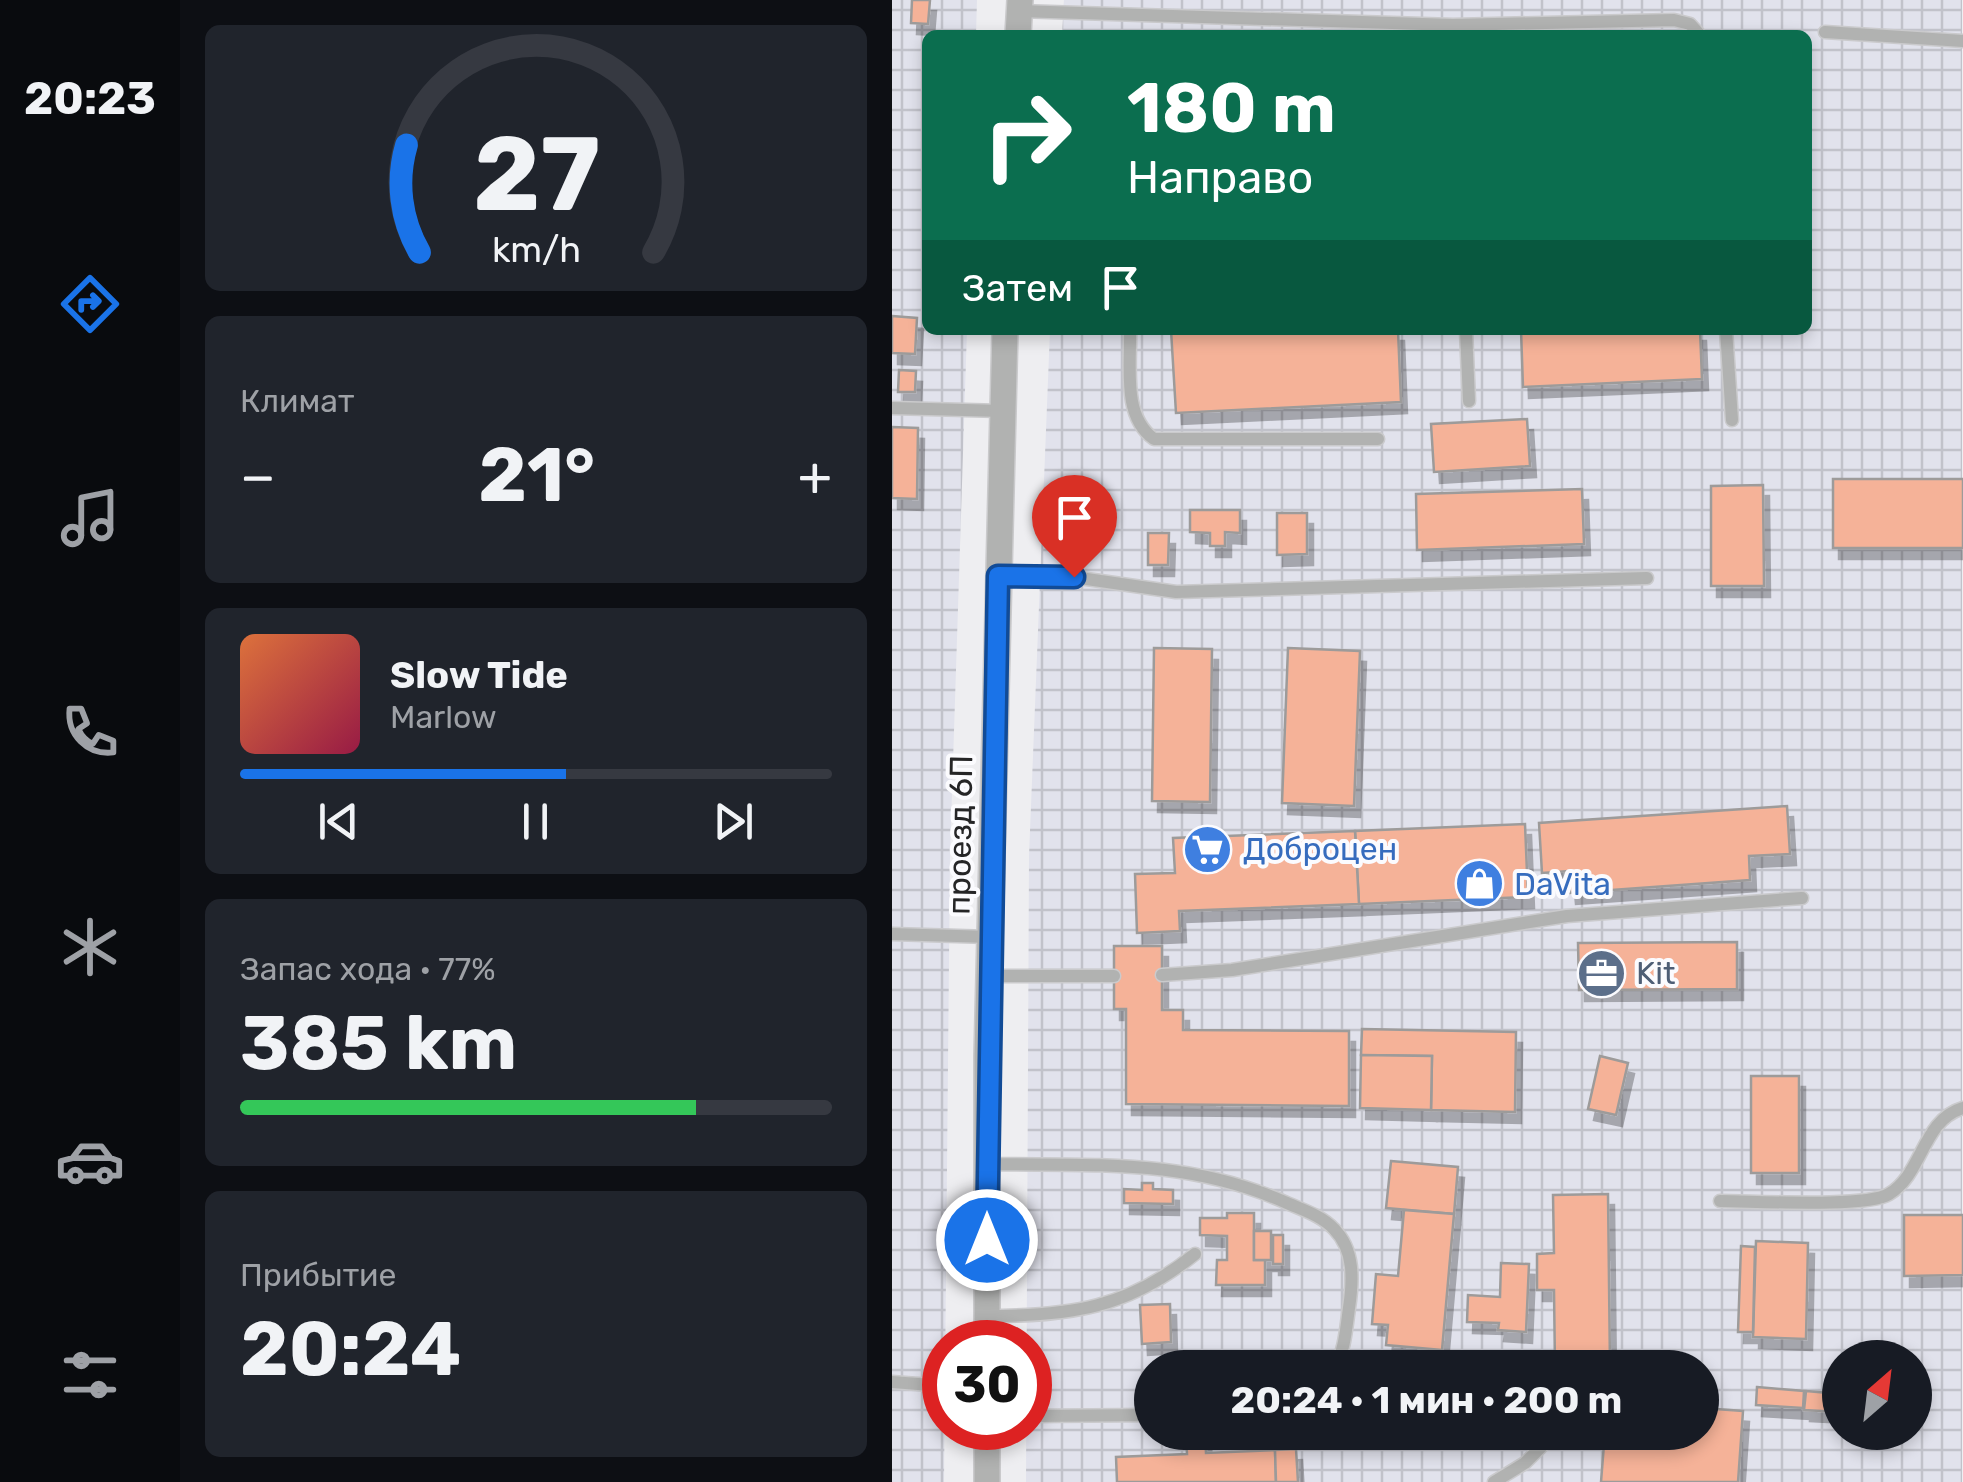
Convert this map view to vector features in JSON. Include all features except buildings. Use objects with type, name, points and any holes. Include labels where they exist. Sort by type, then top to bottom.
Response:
[{"type":"street","name":"проезд 6П","points":[[987,1320],[988,976],[1005,335]]},
{"type":"street","points":[[986,1482],[987,1450]]},
{"type":"lane","points":[[1019,15],[1453,30],[1674,20],[1690,24],[1695,30]]},
{"type":"lane","points":[[1825,32],[1962,41]]},
{"type":"lane","points":[[1130,335],[1132,412],[1140,429],[1154,439],[1378,439]]},
{"type":"lane","points":[[1466,335],[1469,401]]},
{"type":"lane","points":[[1726,335],[1732,420]]},
{"type":"lane","points":[[892,408],[1002,411]]},
{"type":"lane","points":[[998,576],[1074,577],[1176,592],[1648,578]]},
{"type":"lane","points":[[1162,975],[1232,970],[1567,916],[1802,898]]},
{"type":"lane","points":[[892,934],[990,937]]},
{"type":"lane","points":[[988,976],[1114,976]]},
{"type":"lane","points":[[1720,1201],[1877,1200],[1902,1181],[1948,1112],[1962,1108]]},
{"type":"lane","points":[[987,1164],[1197,1172],[1239,1182],[1317,1216],[1334,1229],[1347,1249],[1353,1273],[1343,1350]]},
{"type":"lane","points":[[987,1316],[1038,1316],[1112,1304],[1168,1276],[1195,1254]]},
{"type":"lane","points":[[892,1382],[922,1384]]},
{"type":"lane","points":[[1052,1416],[1134,1415]]},
{"type":"lane","points":[[1494,1482],[1538,1450]]},
{"type":"shaded area","points":[[892,0],[977,0],[976,30],[922,30],[922,335],[967,335],[950,855],[946,1320],[922,1320],[922,1450],[944,1450],[944,1482],[892,1482]]},
{"type":"shaded area","points":[[1064,0],[1962,0],[1962,1482],[1026,1482],[1026,1450],[1052,1450],[1052,1320],[1027,1320],[1029,856],[1050,335],[1812,335],[1812,30],[1062,30]]},
{"type":"place","name":"Доброцен","points":[[1208,849]]},
{"type":"place","name":"DaVita","points":[[1479,884]]},
{"type":"place","name":"Kit","points":[[1601,973]]},
{"type":"route","points":[[987,1240],[987,1056],[998,576],[1074,577]]}]
